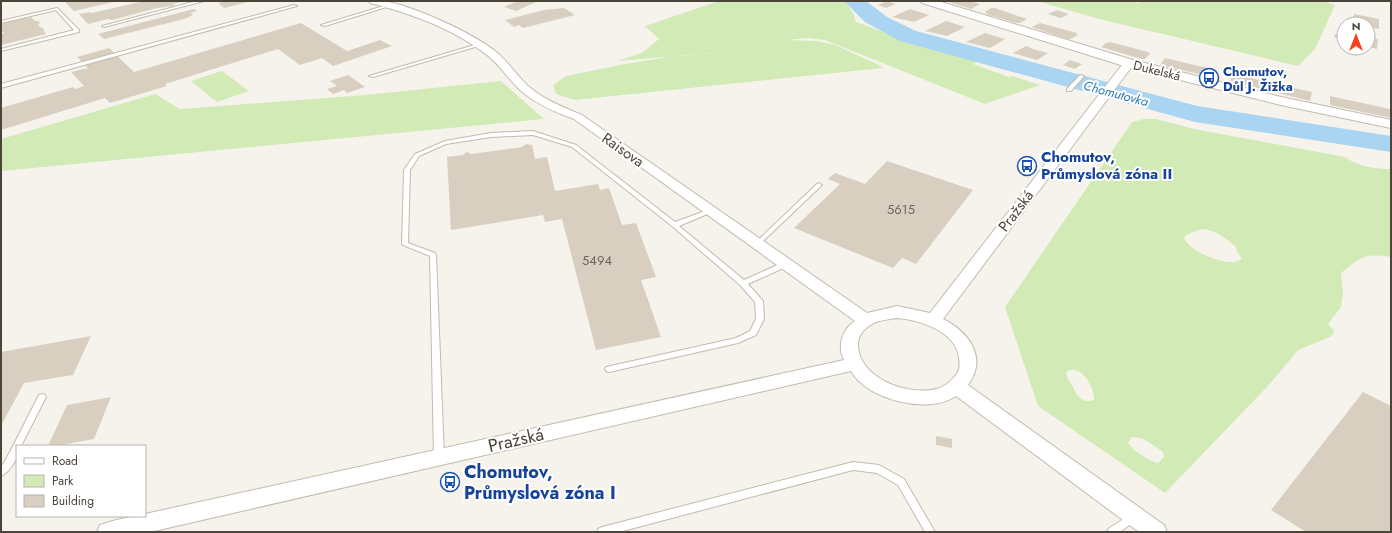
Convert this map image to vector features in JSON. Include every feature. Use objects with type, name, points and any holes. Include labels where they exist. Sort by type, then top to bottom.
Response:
[{"type":"street","name":"Raisova","points":[[373,1],[391,5],[451,30],[492,53],[525,89],[544,102],[578,117],[865,320]]},
{"type":"street","name":"Dukelská","points":[[926,1],[1128,63],[1281,101],[1391,124]]},
{"type":"street","name":"Pražská","points":[[933,320],[1128,63]]},
{"type":"street","points":[[897,312],[915,314],[933,320],[948,329],[960,340],[967,352],[969,365],[966,377],[957,387],[942,395],[923,398],[902,396],[882,388],[865,377],[854,364],[849,351],[850,339],[855,328],[865,320],[880,314],[897,312]]},
{"type":"street","name":"Pražská","points":[[108,532],[854,364]]},
{"type":"street","points":[[957,387],[1156,532]]},
{"type":"lane","points":[[104,26],[202,1]]},
{"type":"lane","points":[[322,25],[391,5]]},
{"type":"lane","points":[[1,86],[295,6]]},
{"type":"lane","points":[[1,22],[57,9],[77,31],[1,50]]},
{"type":"lane","points":[[371,76],[480,46]]},
{"type":"lane","points":[[1069,90],[1082,76]]},
{"type":"lane","points":[[439,457],[433,255],[405,244],[407,170],[417,155],[445,143],[491,135],[533,133],[574,146],[674,225],[743,283],[759,301],[760,319],[753,333],[738,340],[610,369]]},
{"type":"lane","points":[[758,243],[819,185]]},
{"type":"lane","points":[[674,225],[710,211]]},
{"type":"lane","points":[[743,283],[786,264]]},
{"type":"lane","points":[[18,445],[42,396]]},
{"type":"lane","points":[[1,472],[7,466],[16,448]]},
{"type":"lane","points":[[602,532],[853,466],[879,469],[901,482],[930,532]]},
{"type":"lane","points":[[1112,532],[1135,516]]},
{"type":"green space","points":[[719,1],[845,1],[854,15],[856,22],[919,45],[977,62],[973,64],[1009,77],[1012,76],[1040,85],[985,104],[825,40],[808,38],[786,40],[816,41],[835,45],[883,68],[575,100],[556,94],[553,85],[566,76],[625,64],[670,57],[617,61],[642,53],[659,39],[645,26]]},
{"type":"green space","points":[[1037,1],[1131,1],[1139,3],[1142,1],[1324,1],[1335,5],[1315,49],[1298,66],[1099,19]]},
{"type":"green space","points":[[222,71],[249,91],[217,102],[191,81]]},
{"type":"green space","points":[[501,81],[544,119],[1,171],[1,139],[155,94],[180,109],[365,95]]},
{"type":"green space","points":[[1144,119],[1156,119],[1194,129],[1345,157],[1367,167],[1391,169],[1391,257],[1369,256],[1353,263],[1341,273],[1343,293],[1341,307],[1328,324],[1334,330],[1332,336],[1298,350],[1267,387],[1165,493],[1038,406],[1005,307],[1132,122]],"holes":[[[1202,229],[1216,233],[1229,241],[1236,247],[1237,252],[1242,259],[1239,261],[1227,262],[1204,255],[1191,247],[1186,242],[1184,237]],[[1075,370],[1083,374],[1092,389],[1094,400],[1086,401],[1080,398],[1066,372]],[[1132,437],[1141,438],[1163,452],[1164,457],[1158,463],[1154,462],[1146,458],[1128,443]]]},
{"type":"building","points":[[64,1],[113,1],[113,2],[74,11]]},
{"type":"building","points":[[144,1],[182,2],[173,4],[175,5],[173,6],[157,8],[112,20],[108,19],[88,24],[79,14],[92,13]]},
{"type":"building","points":[[226,1],[248,2],[224,8],[218,3]]},
{"type":"building","points":[[518,1],[538,1],[516,11],[504,7]]},
{"type":"building","points":[[887,1],[896,4],[886,8],[878,5]]},
{"type":"building","points":[[946,1],[969,1],[980,4],[971,9]]},
{"type":"building","points":[[564,8],[575,15],[523,28],[519,25],[514,27],[505,20],[544,10]]},
{"type":"building","points":[[991,8],[1027,19],[1020,23],[1016,23],[986,14],[987,13],[985,12]]},
{"type":"building","points":[[194,9],[197,11],[190,13],[193,15],[184,19],[104,39],[98,34]]},
{"type":"building","points":[[910,9],[929,15],[914,22],[892,17]]},
{"type":"building","points":[[1057,10],[1069,14],[1060,18],[1048,14]]},
{"type":"building","points":[[1354,14],[1364,16],[1353,16]]},
{"type":"building","points":[[31,17],[40,23],[38,25],[45,30],[43,30],[46,34],[1,45],[1,34],[4,33],[1,30],[1,22]]},
{"type":"building","points":[[1376,18],[1379,19],[1379,29],[1376,28]]},
{"type":"building","points":[[946,21],[965,27],[947,36],[925,31]]},
{"type":"building","points":[[301,23],[347,51],[380,40],[392,46],[333,66],[322,58],[300,65],[278,49],[165,84],[167,86],[110,103],[105,98],[1,130],[1,108],[73,87],[75,89],[84,86],[71,72],[88,68],[77,57],[109,48],[134,72]]},
{"type":"building","points":[[1040,23],[1077,33],[1076,34],[1078,35],[1071,39],[1067,39],[1032,27]]},
{"type":"building","points":[[985,33],[1005,39],[990,48],[966,42]]},
{"type":"building","points":[[1376,39],[1378,39],[1376,49]]},
{"type":"building","points":[[1110,42],[1148,52],[1150,54],[1145,59],[1141,59],[1101,47]]},
{"type":"building","points":[[1026,46],[1048,53],[1037,60],[1013,53]]},
{"type":"building","points":[[1165,58],[1216,70],[1212,77],[1160,65]]},
{"type":"building","points":[[1070,60],[1082,64],[1075,69],[1063,65]]},
{"type":"building","points":[[1234,74],[1263,81],[1260,89],[1230,81]]},
{"type":"building","points":[[348,75],[365,87],[347,93],[344,90],[333,94],[327,89],[337,86],[330,81]]},
{"type":"building","points":[[1280,85],[1312,92],[1310,101],[1278,93]]},
{"type":"building","points":[[1330,96],[1390,109],[1391,118],[1330,105]]},
{"type":"building","points":[[526,144],[532,145],[535,159],[547,157],[555,191],[598,184],[600,190],[609,188],[622,225],[636,223],[656,277],[641,280],[661,337],[596,350],[562,219],[545,222],[543,215],[451,230],[447,157],[463,155],[467,152],[471,154],[522,147]]},
{"type":"building","points":[[887,161],[973,190],[916,264],[902,258],[893,268],[794,228],[840,184],[828,179],[835,173],[865,184]]},
{"type":"building","points":[[91,336],[73,375],[24,383],[1,426],[1,352]]},
{"type":"building","points":[[1363,392],[1391,406],[1391,532],[1306,532],[1271,510]]},
{"type":"building","points":[[111,397],[94,439],[61,445],[48,445],[67,405]]},
{"type":"building","points":[[936,436],[952,439],[952,448],[936,445]]},
{"type":"waterway","name":"Chomutovka","points":[[854,1],[867,13],[879,21],[908,36],[1195,114],[1391,144]]},
{"type":"place","name":"Chomutov, Důl J. Žižka","points":[[1209,78]]},
{"type":"place","name":"Chomutov, Průmyslová zóna II","points":[[1027,166]]},
{"type":"place","name":"Chomutov, Průmyslová zóna I","points":[[450,482]]}]
